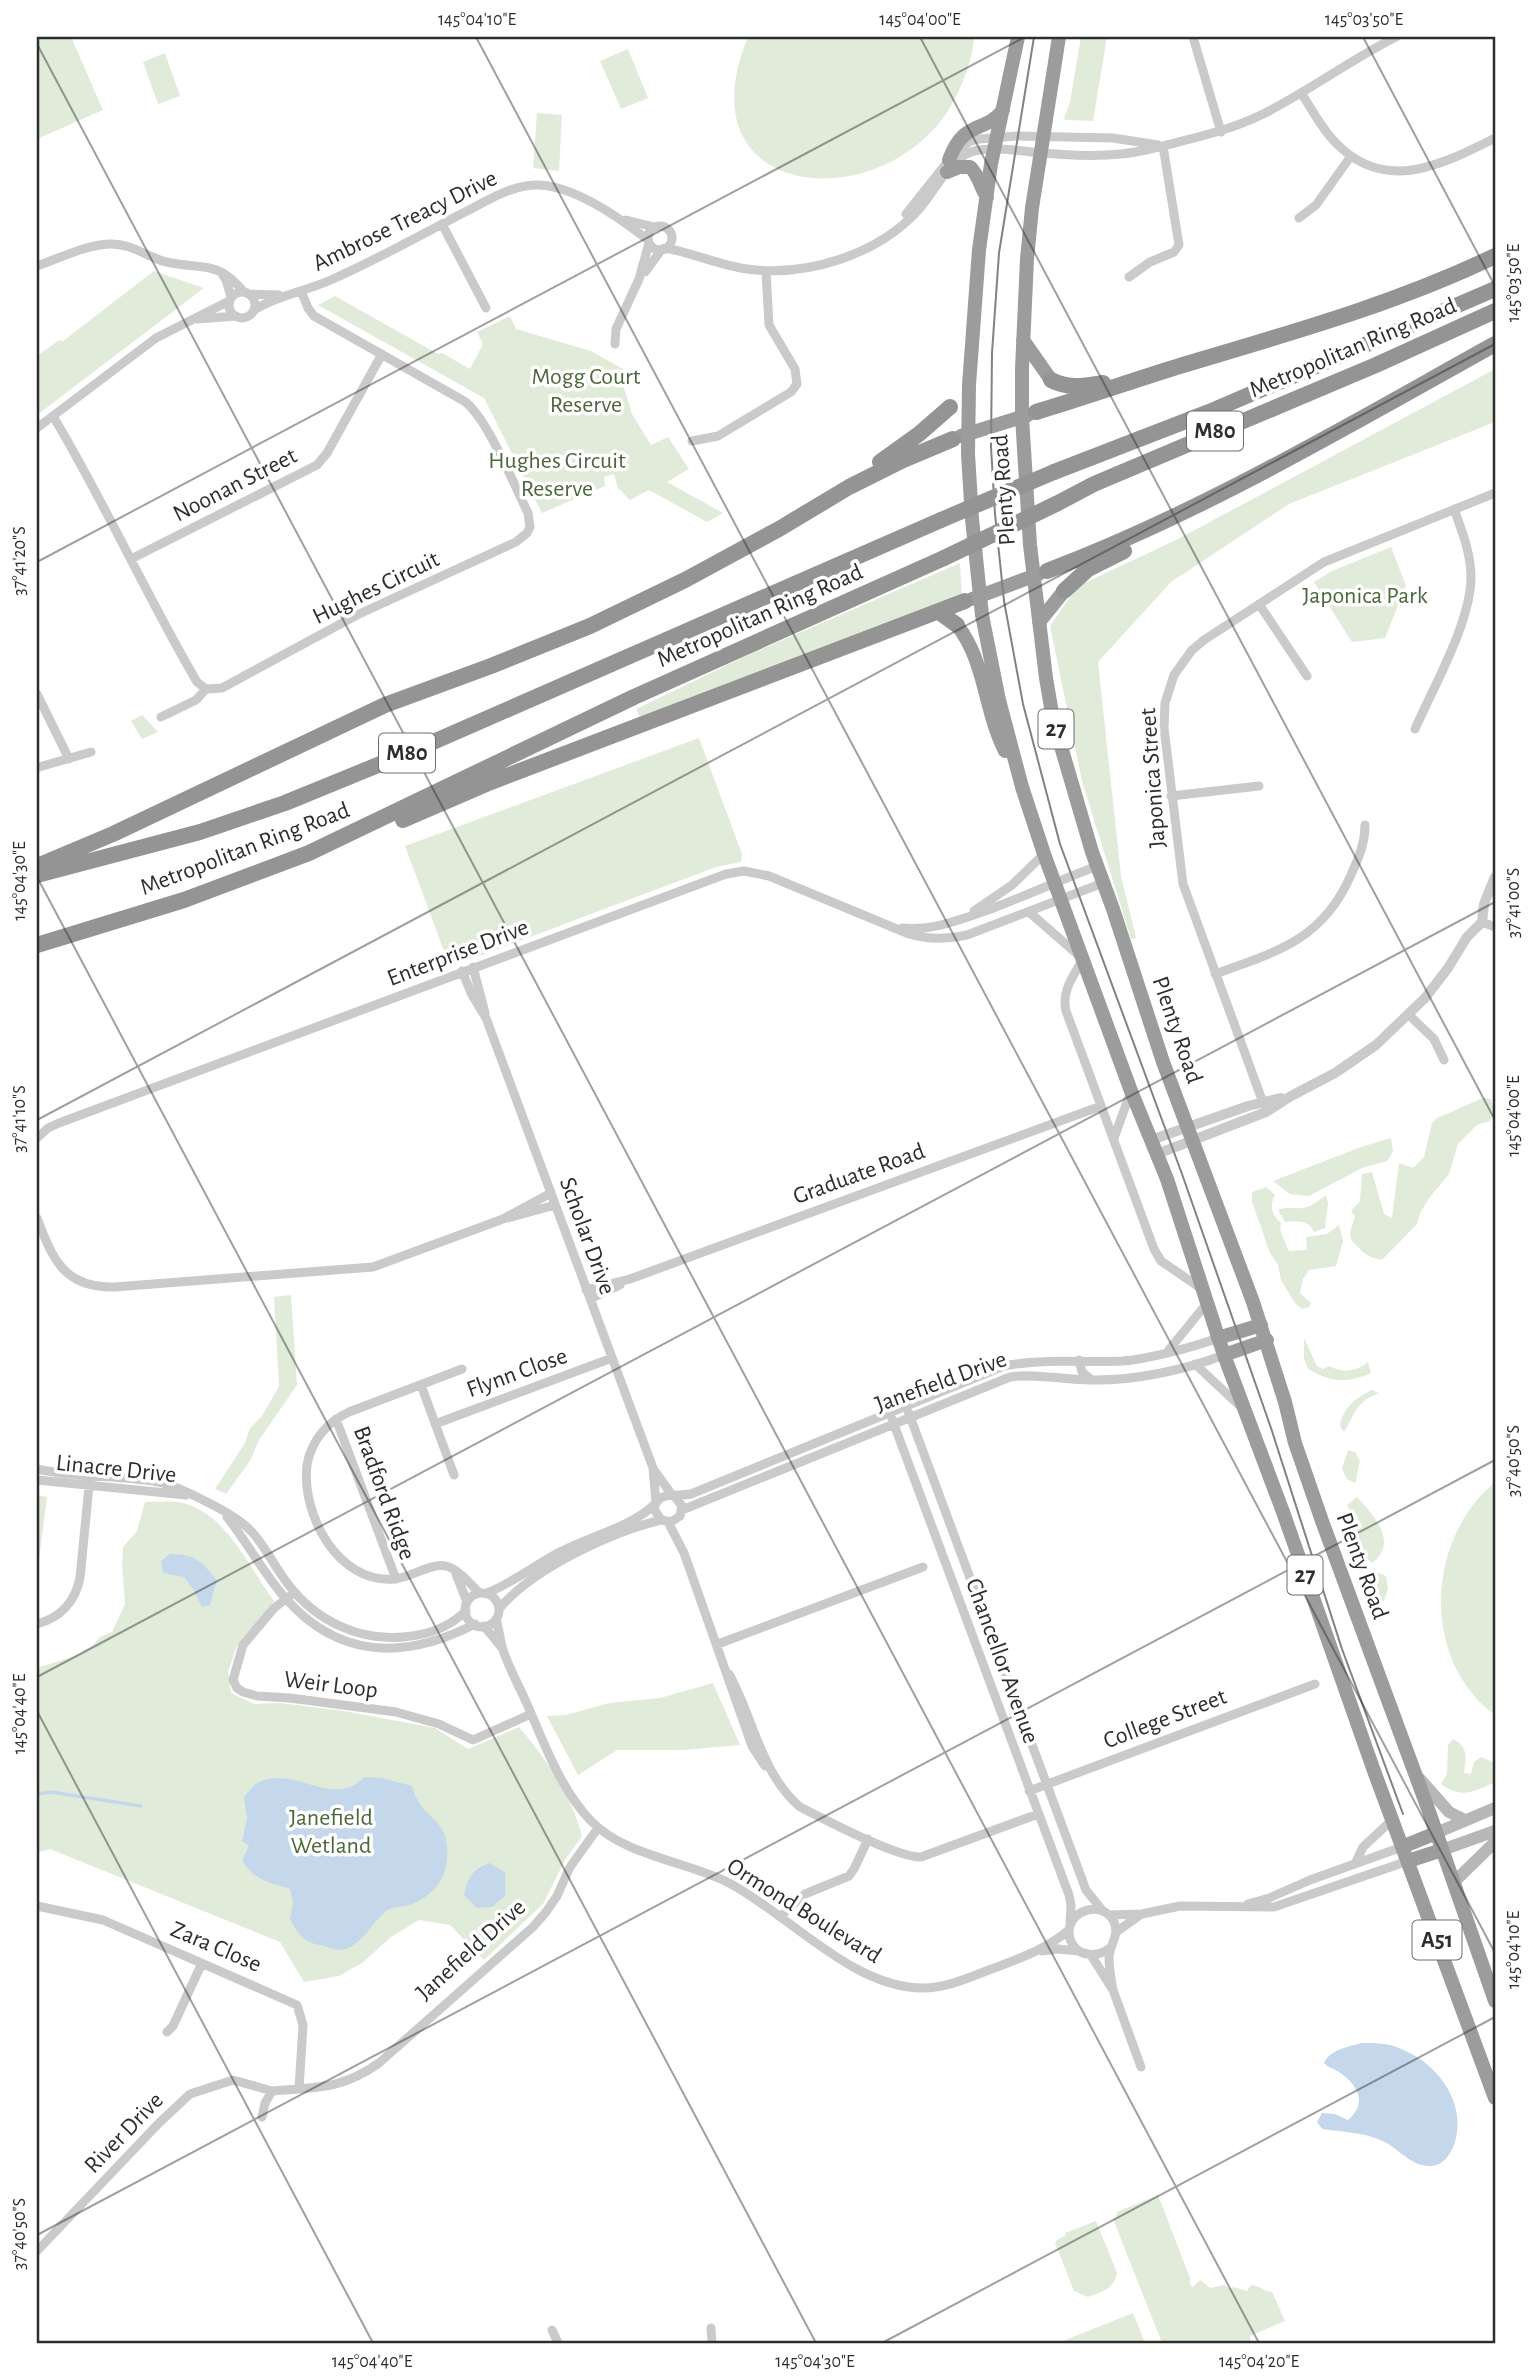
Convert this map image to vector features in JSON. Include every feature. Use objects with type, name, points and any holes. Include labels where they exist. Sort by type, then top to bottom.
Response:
[{"type":"highway","name":"Plenty Road","points":[[1017,37],[987,197],[973,308],[969,385],[960,436],[972,519],[973,598],[1022,787],[1044,854],[1131,1091],[1157,1154],[1224,1355],[1495,2098]]},
{"type":"highway","name":"Plenty Road","points":[[1059,37],[1042,137],[1027,259],[1023,340],[1029,414],[1026,501],[1040,574],[1039,622],[1053,719],[1097,866],[1190,1134],[1267,1340],[1295,1443],[1495,2001]]},
{"type":"highway","points":[[987,197],[970,167],[948,166],[958,139],[998,116],[1003,110]]},
{"type":"highway","points":[[37,866],[113,834],[384,705],[590,626],[685,580],[903,460],[960,436],[1098,394],[1156,373],[1340,319],[1423,288],[1495,256]]},
{"type":"highway","name":"Metropolitan Ring Road","points":[[37,875],[200,832],[285,803],[417,749],[1054,471],[1209,412],[1495,289]]},
{"type":"highway","name":"Metropolitan Ring Road","points":[[37,945],[163,907],[309,853],[643,692],[944,558],[1094,484],[1376,365],[1495,311]]},
{"type":"highway","points":[[1023,340],[1051,380],[1063,386],[1076,387],[1156,373]]},
{"type":"highway","points":[[309,853],[356,841],[491,782],[1108,546],[1260,474],[1495,344]]},
{"type":"highway","points":[[779,529],[896,452],[950,407],[969,385]]},
{"type":"highway","points":[[1039,622],[1064,591],[1088,569],[1205,511],[1260,474]]},
{"type":"highway","points":[[940,612],[957,625],[971,644],[1000,743],[1022,787]]},
{"type":"highway","name":"Janefield Drive","points":[[1218,1338],[1261,1325]]},
{"type":"highway","name":"Janefield Drive","points":[[1224,1355],[1267,1340]]},
{"type":"highway","points":[[1402,1847],[1436,1833]]},
{"type":"highway","points":[[1408,1861],[1442,1850]]},
{"type":"main road","points":[[1414,1773],[1449,1812],[1465,1820]]},
{"type":"main road","points":[[1436,1833],[1495,1808]]},
{"type":"main road","points":[[1442,1850],[1495,1831]]},
{"type":"main road","points":[[1453,1883],[1495,1842]]},
{"type":"street","points":[[1193,37],[1221,132]]},
{"type":"street","points":[[996,144],[1040,153],[1121,155],[1221,132],[1301,93],[1357,57],[1395,37]]},
{"type":"street","points":[[1301,93],[1327,134],[1351,156],[1377,168],[1412,171],[1448,161],[1495,138]]},
{"type":"street","points":[[649,242],[655,248],[693,253],[730,266],[766,271],[807,268],[837,260],[895,231],[919,210],[948,166],[969,153],[996,144],[1042,137],[1113,138],[1163,146]]},
{"type":"street","points":[[1129,277],[1150,262],[1174,252],[1179,245],[1163,146]]},
{"type":"street","points":[[1299,218],[1316,205],[1351,156]]},
{"type":"street","name":"Ambrose Treacy Drive","points":[[254,310],[284,295],[301,291],[349,271],[506,192],[537,185],[573,194],[621,219],[649,242]]},
{"type":"street","name":"Ambrose Treacy Drive","points":[[621,219],[654,227]]},
{"type":"street","points":[[442,224],[486,308]]},
{"type":"street","points":[[615,344],[616,330],[639,279],[649,232],[654,227],[665,227],[693,253]]},
{"type":"street","points":[[639,279],[671,243],[671,235]]},
{"type":"street","points":[[37,266],[92,247],[112,244],[133,248],[166,262],[206,266],[220,271],[235,281],[254,302],[254,310],[248,316],[193,319]]},
{"type":"street","points":[[220,271],[226,279],[229,308],[236,316]]},
{"type":"street","points":[[692,441],[718,436],[790,392],[797,384],[795,369],[769,325],[766,271]]},
{"type":"street","name":"Hughes Circuit","points":[[206,689],[222,688],[358,615],[516,542],[530,527],[528,513],[487,430],[473,408],[314,316],[301,291]]},
{"type":"street","points":[[37,428],[156,338],[230,299],[237,292],[247,293]]},
{"type":"street","name":"Ambrose Treacy Drive","points":[[247,293],[284,295]]},
{"type":"street","name":"Noonan Street","points":[[131,559],[317,465],[327,453],[382,354]]},
{"type":"street","points":[[53,416],[160,617],[196,680],[206,689],[196,700],[162,717]]},
{"type":"street","name":"Japonica Street","points":[[1265,1107],[1183,884],[1164,715],[1167,690],[1184,660],[1198,645],[1335,556],[1495,493]]},
{"type":"street","points":[[1415,729],[1461,626],[1470,593],[1467,548],[1454,509]]},
{"type":"street","points":[[1259,604],[1307,676]]},
{"type":"street","points":[[37,694],[69,759]]},
{"type":"street","points":[[39,767],[91,752]]},
{"type":"street","points":[[1171,796],[1259,786]]},
{"type":"street","points":[[1215,974],[1288,946],[1316,927],[1344,891],[1363,846],[1364,825]]},
{"type":"street","points":[[964,918],[1012,885],[1044,854]]},
{"type":"street","name":"Enterprise Drive","points":[[897,927],[933,928],[1097,866]]},
{"type":"street","name":"Enterprise Drive","points":[[37,1138],[58,1123],[735,872],[769,876],[926,939],[944,940],[967,935],[1103,883]]},
{"type":"street","points":[[1151,1140],[1190,1134],[1265,1107],[1355,1061],[1409,1015],[1437,982],[1467,937],[1482,922],[1484,904],[1495,877]]},
{"type":"street","points":[[1029,912],[1083,959],[1068,987],[1065,1005],[1101,1106],[1161,1261],[1205,1296],[1168,1351]]},
{"type":"street","points":[[1482,922],[1495,928]]},
{"type":"street","name":"Scholar Drive","points":[[473,967],[485,1018]]},
{"type":"street","name":"Scholar Drive","points":[[462,971],[485,1018],[653,1468],[656,1503]]},
{"type":"street","points":[[1409,1015],[1434,1040],[1444,1060]]},
{"type":"street","points":[[1114,1138],[1131,1091]]},
{"type":"street","name":"Graduate Road","points":[[588,1295],[1101,1106]]},
{"type":"street","points":[[1157,1154],[1190,1134]]},
{"type":"street","points":[[503,1219],[551,1194]]},
{"type":"street","points":[[38,1225],[53,1257],[64,1271],[86,1284],[103,1287],[367,1268],[503,1219],[555,1205]]},
{"type":"street","name":"Janefield Drive","points":[[674,1496],[691,1494],[891,1418],[1004,1366],[1022,1362],[1128,1360],[1218,1338]]},
{"type":"street","name":"Janefield Drive","points":[[908,1411],[1010,1377],[1033,1375],[1093,1380],[1126,1379],[1224,1355]]},
{"type":"street","name":"Flynn Close","points":[[435,1424],[612,1358]]},
{"type":"street","points":[[1080,1360],[1082,1372],[1093,1380]]},
{"type":"street","points":[[1195,1364],[1244,1410]]},
{"type":"street","points":[[462,1369],[336,1419],[321,1433],[308,1459],[307,1478],[316,1518],[328,1544],[341,1561],[368,1576],[396,1579],[438,1566],[447,1566],[495,1599],[499,1609]]},
{"type":"street","points":[[421,1385],[454,1475]]},
{"type":"street","name":"Chancellor Avenue","points":[[908,1411],[1086,1889],[1105,1913]]},
{"type":"street","name":"Janefield Drive","points":[[680,1514],[891,1418]]},
{"type":"street","name":"Chancellor Avenue","points":[[891,1418],[1069,1895],[1070,1927]]},
{"type":"street","name":"Bradford Ridge","points":[[336,1419],[396,1579]]},
{"type":"street","name":"Scholar Drive","points":[[653,1468],[674,1496]]},
{"type":"street","name":"Linacre Drive","points":[[37,1469],[159,1482],[202,1500],[251,1531],[294,1592],[310,1609],[333,1624],[360,1634],[384,1638],[411,1637],[452,1623],[467,1606]]},
{"type":"street","points":[[37,1624],[59,1614],[70,1603],[77,1590],[90,1476]]},
{"type":"street","name":"Linacre Drive","points":[[37,1480],[192,1496]]},
{"type":"street","points":[[467,1606],[483,1593],[506,1585],[558,1553],[641,1516],[665,1495],[674,1496],[681,1503],[684,1553]]},
{"type":"street","points":[[656,1503],[656,1515],[664,1521],[684,1553],[729,1674],[739,1692],[759,1745],[776,1777],[800,1807],[907,1856],[921,1857],[1038,1814]]},
{"type":"street","name":"Linacre Drive","points":[[224,1513],[286,1599],[311,1622],[328,1633],[352,1643],[380,1648],[422,1646],[479,1625]]},
{"type":"street","points":[[598,1828],[568,1793],[503,1649],[496,1619],[499,1609],[511,1594],[562,1561],[638,1526],[664,1521],[680,1514]]},
{"type":"street","points":[[718,1644],[923,1567]]},
{"type":"street","points":[[455,1571],[467,1606],[468,1619],[479,1625],[503,1649]]},
{"type":"street","name":"Weir Loop","points":[[294,1592],[274,1608],[243,1645],[233,1680],[243,1692],[257,1696],[396,1712],[439,1724],[473,1740],[531,1714]]},
{"type":"street","points":[[479,1625],[496,1619]]},
{"type":"street","points":[[990,1684],[1008,1677]]},
{"type":"street","name":"College Street","points":[[1030,1791],[1315,1684]]},
{"type":"street","points":[[1355,1864],[1363,1847],[1392,1820]]},
{"type":"street","name":"Janefield Drive","points":[[259,2087],[272,2091],[326,2088],[347,2082],[370,2070],[533,1927],[546,1912],[570,1867],[598,1828]]},
{"type":"street","name":"Ormond Boulevard","points":[[598,1828],[634,1848],[727,1882],[785,1918],[856,1969],[891,1984],[925,1988],[952,1984],[1036,1952],[1057,1940],[1070,1927]]},
{"type":"street","points":[[785,1918],[810,1892],[849,1876],[868,1839]]},
{"type":"street","points":[[1243,1906],[1402,1847]]},
{"type":"street","points":[[1110,1948],[1091,1955],[1079,1951],[1073,1945],[1070,1927],[1080,1912],[1087,1909],[1105,1913],[1142,1914],[1180,1906],[1274,1907],[1408,1861]]},
{"type":"street","name":"Zara Close","points":[[37,1906],[103,1920],[297,2005],[303,2025],[299,2089]]},
{"type":"street","points":[[1105,1913],[1115,1926],[1116,1932],[1110,1948],[1109,1969],[1113,1990],[1141,2067]]},
{"type":"street","points":[[1116,1932],[1142,1914]]},
{"type":"street","name":"Ormond Boulevard","points":[[1036,1952],[1058,1949],[1079,1951]]},
{"type":"street","points":[[1091,1955],[1113,1990]]},
{"type":"street","points":[[167,2032],[173,2025],[202,1963]]},
{"type":"street","name":"River Drive","points":[[37,2251],[190,2094],[233,2080],[259,2087]]},
{"type":"street","points":[[262,2117],[265,2103],[272,2091]]},
{"type":"street","points":[[711,2328],[712,2343]]},
{"type":"street","points":[[552,2330],[558,2343]]},
{"type":"green space","points":[[37,37],[71,37],[103,110],[37,139]]},
{"type":"green space","points":[[748,37],[974,37],[960,88],[932,131],[894,160],[850,176],[806,177],[769,164],[743,137],[734,94]]},
{"type":"green space","points":[[1081,37],[1107,37],[1093,121],[1064,118],[1070,102]]},
{"type":"green space","points":[[628,49],[648,98],[621,109],[600,61]]},
{"type":"green space","points":[[165,53],[180,96],[158,104],[143,62]]},
{"type":"green space","points":[[537,113],[562,115],[559,171],[533,168]]},
{"type":"green space","points":[[154,271],[204,288],[37,415],[37,356],[59,340],[63,341]]},
{"type":"green space","points":[[335,296],[470,369],[483,344],[477,332],[510,316],[516,329],[591,351],[623,369],[620,375],[632,414],[651,445],[668,437],[689,469],[667,482],[723,513],[707,522],[649,490],[630,500],[618,488],[614,474],[604,477],[605,486],[542,513],[484,398],[318,305]]},
{"type":"green space","points":[[1495,369],[1495,422],[1289,504],[1171,582],[1098,662],[1121,876],[1136,938],[1131,939],[1082,781],[1050,626],[1078,586],[1180,538]]},
{"type":"green space","name":"Japonica Park","points":[[1391,547],[1406,586],[1385,638],[1352,642],[1314,582],[1332,571]]},
{"type":"green space","points":[[960,563],[962,596],[640,718],[636,709],[746,656]]},
{"type":"green space","points":[[142,715],[158,732],[142,739],[131,721]]},
{"type":"green space","points":[[699,738],[742,854],[741,862],[716,867],[450,967],[405,846]]},
{"type":"green space","points":[[1483,1098],[1491,1099],[1495,1113],[1490,1121],[1477,1125],[1458,1144],[1449,1174],[1430,1197],[1417,1224],[1382,1260],[1364,1253],[1350,1236],[1355,1216],[1351,1211],[1360,1201],[1362,1174],[1372,1172],[1384,1214],[1392,1218],[1399,1163],[1413,1168],[1424,1157],[1432,1123],[1437,1118]]},
{"type":"green space","points":[[1391,1138],[1393,1152],[1387,1161],[1362,1168],[1309,1196],[1290,1194],[1273,1181],[1361,1147]]},
{"type":"green space","points":[[1266,1187],[1275,1195],[1272,1210],[1281,1223],[1280,1230],[1289,1251],[1307,1250],[1306,1237],[1327,1234],[1339,1225],[1343,1241],[1336,1266],[1309,1270],[1303,1279],[1300,1293],[1311,1303],[1309,1307],[1302,1309],[1295,1303],[1281,1280],[1278,1265],[1270,1253],[1252,1202],[1252,1192]]},
{"type":"green space","points":[[1326,1195],[1328,1204],[1325,1228],[1314,1232],[1305,1223],[1285,1222],[1278,1210],[1306,1207]]},
{"type":"green space","points":[[291,1295],[297,1385],[226,1494],[215,1489],[245,1443],[250,1428],[262,1416],[279,1386],[274,1297]]},
{"type":"green space","points":[[1304,1338],[1317,1366],[1323,1369],[1330,1366],[1350,1370],[1360,1368],[1368,1362],[1371,1373],[1354,1379],[1339,1380],[1308,1369],[1304,1359]]},
{"type":"green space","points":[[1372,1390],[1379,1393],[1361,1404],[1344,1432],[1340,1426],[1347,1408]]},
{"type":"green space","points":[[1348,1450],[1355,1452],[1360,1461],[1355,1483],[1347,1479],[1342,1469]]},
{"type":"green space","points":[[1495,1482],[1495,1715],[1471,1692],[1454,1663],[1444,1632],[1441,1599],[1445,1566],[1455,1535],[1472,1506]]},
{"type":"green space","points":[[37,1495],[47,1497],[37,1575]]},
{"type":"green space","points":[[1357,1497],[1376,1520],[1384,1538],[1380,1555],[1372,1563],[1363,1554],[1358,1543],[1358,1517],[1350,1512],[1347,1505]]},
{"type":"green space","name":"Janefield Wetland","points":[[145,1502],[178,1502],[195,1507],[209,1516],[234,1541],[274,1601],[237,1646],[228,1672],[231,1693],[254,1704],[280,1703],[344,1711],[435,1728],[468,1749],[519,1727],[539,1752],[565,1792],[582,1836],[565,1860],[543,1904],[484,1960],[450,1925],[419,1920],[391,1937],[362,1963],[339,1976],[304,1982],[280,1942],[50,1849],[37,1853],[37,1668],[75,1656],[92,1646],[100,1637],[112,1632],[125,1604],[123,1547],[137,1531]]},
{"type":"green space","points":[[1374,1571],[1386,1576],[1388,1589],[1384,1601],[1380,1601],[1373,1592]]},
{"type":"green space","points":[[713,1683],[740,1745],[683,1750],[617,1750],[578,1775],[547,1716],[566,1715],[609,1703],[660,1698]]},
{"type":"green space","points":[[1453,1739],[1464,1749],[1464,1773],[1471,1774],[1474,1762],[1481,1757],[1495,1763],[1495,1782],[1481,1789],[1461,1793],[1441,1784],[1447,1774],[1448,1745]]},
{"type":"green space","points":[[1158,2195],[1190,2278],[1190,2285],[1193,2287],[1200,2280],[1210,2288],[1224,2285],[1230,2289],[1234,2287],[1247,2291],[1251,2285],[1272,2292],[1285,2321],[1250,2336],[1251,2341],[1245,2343],[1162,2343],[1113,2219],[1117,2212]]},
{"type":"green space","points":[[1096,2221],[1117,2273],[1110,2286],[1088,2297],[1074,2291],[1055,2243],[1065,2236],[1065,2233]]},
{"type":"green space","points":[[1133,2313],[1145,2343],[1058,2343]]},
{"type":"water","points":[[170,1554],[192,1557],[217,1580],[210,1605],[202,1607],[184,1577],[163,1573],[161,1561]]},
{"type":"water","points":[[364,1777],[382,1778],[412,1786],[417,1799],[436,1821],[445,1837],[446,1866],[437,1886],[426,1896],[413,1904],[387,1910],[354,1945],[336,1950],[309,1942],[302,1937],[290,1919],[293,1903],[290,1889],[257,1877],[242,1861],[249,1846],[242,1841],[247,1819],[244,1797],[257,1783],[273,1778],[327,1789],[340,1789],[352,1786]]},
{"type":"water","points":[[489,1863],[505,1872],[505,1896],[492,1907],[477,1908],[464,1895],[469,1879],[475,1871]]},
{"type":"water","points":[[1362,2043],[1390,2045],[1413,2055],[1437,2074],[1446,2086],[1457,2114],[1457,2129],[1454,2145],[1440,2164],[1432,2166],[1417,2163],[1373,2137],[1322,2129],[1317,2122],[1322,2113],[1335,2114],[1348,2120],[1358,2107],[1355,2088],[1346,2077],[1324,2063],[1335,2052]]},
{"type":"waterway","points":[[37,1794],[51,1792],[141,1806]]},
{"type":"tram line","points":[[1034,37],[999,253],[992,353],[991,447],[995,514],[1004,601],[1023,704],[1060,844],[1182,1174],[1271,1428],[1342,1649],[1403,1814]]},
{"type":"park label","name":"Mogg Court Reserve","points":[[586,391]]},
{"type":"park label","name":"Hughes Circuit Reserve","points":[[557,475]]}]
